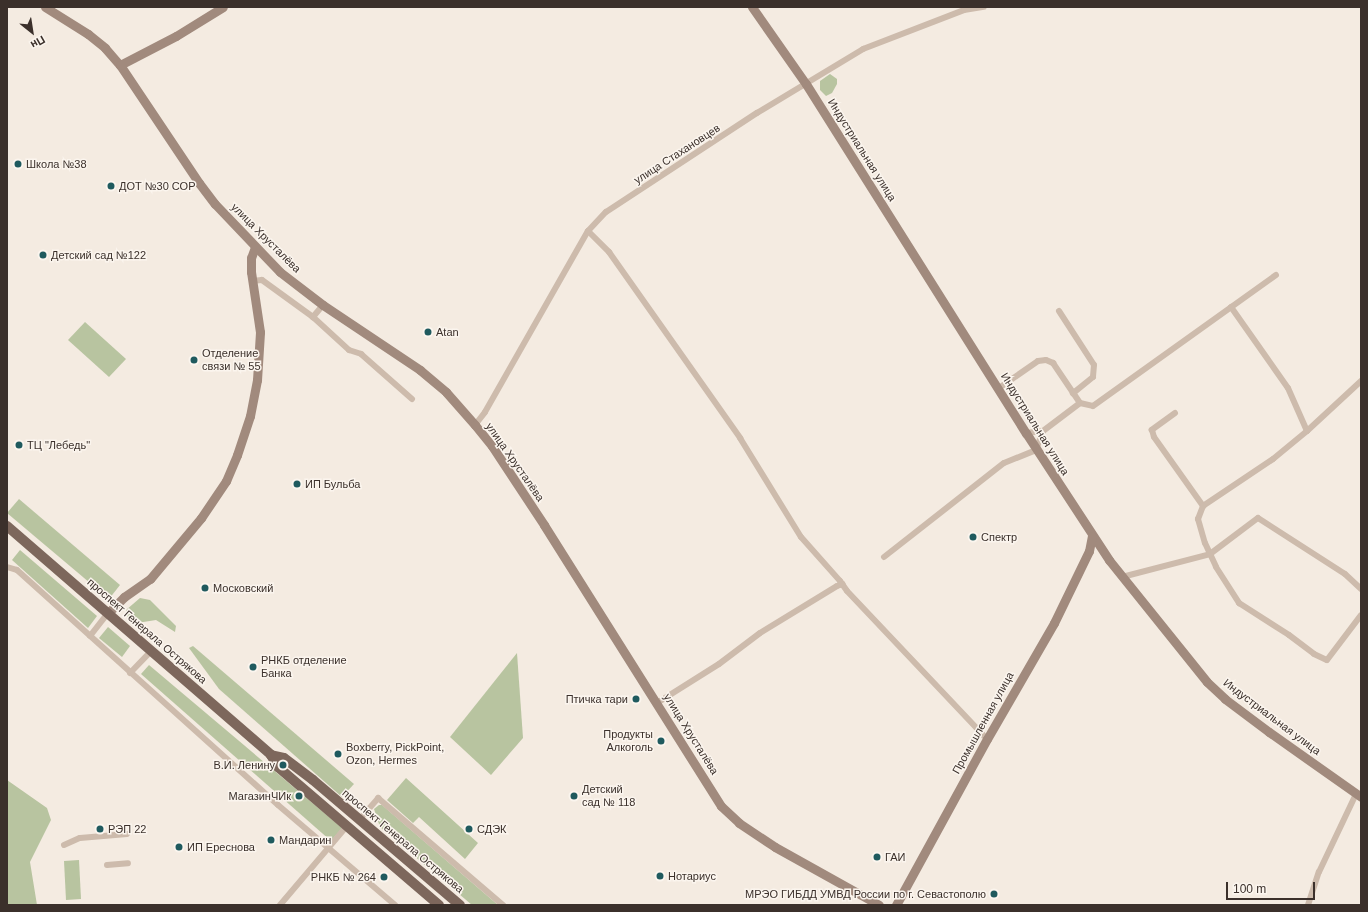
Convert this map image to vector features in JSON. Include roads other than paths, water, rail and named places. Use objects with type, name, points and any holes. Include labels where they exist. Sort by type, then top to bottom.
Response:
[{"type":"main road","name":"улица Хрусталёва","points":[[45,7],[88,34],[105,48],[120,64],[199,183],[215,204],[280,272],[323,305],[420,370],[446,392],[475,425],[496,452],[657,703],[721,806],[739,823],[775,847],[879,905]]},
{"type":"main road","points":[[120,64],[176,36],[224,7]]},
{"type":"main road","name":"Индустриальная улица","points":[[752,7],[806,84],[999,388],[1036,450],[1092,536],[1122,577],[1207,682],[1225,699],[1359,796]]},
{"type":"main road","points":[[108,613],[124,597],[150,578],[201,518],[226,482],[237,456],[250,416],[257,380],[260,332],[252,281],[251,258],[255,247]]},
{"type":"main road","name":"проспект Генерала Острякова","points":[[7,526],[271,755],[278,767],[439,905]]},
{"type":"main road","name":"Промышленная улица","points":[[896,905],[987,739],[1054,623],[1089,551],[1092,536]]},
{"type":"main road","points":[[1089,551],[1100,553],[1109,560]]},
{"type":"main road","name":"проспект Генерала Острякова","points":[[271,755],[284,758],[360,819],[460,905]]},
{"type":"street","name":"улица Стахановцев","points":[[475,425],[485,412],[588,231],[606,212],[757,113],[863,49],[964,10],[984,7]]},
{"type":"street","points":[[588,231],[609,252],[735,431],[801,537],[987,739]]},
{"type":"street","points":[[999,388],[1038,361],[1046,360],[1053,363],[1080,403],[1088,406],[1097,404],[1276,275]]},
{"type":"street","points":[[252,281],[262,280],[313,317],[349,350],[361,354],[412,399]]},
{"type":"street","points":[[313,317],[323,305]]},
{"type":"street","points":[[1231,307],[1288,388],[1307,431]]},
{"type":"street","points":[[1059,310],[1094,365],[1093,377],[1073,393]]},
{"type":"street","points":[[1361,381],[1307,431],[1273,459],[1203,506],[1198,519],[1216,567],[1239,603],[1314,654],[1327,660],[1361,615]]},
{"type":"street","points":[[884,557],[1004,463],[1036,450],[1043,432],[1080,403]]},
{"type":"street","points":[[1176,413],[1152,430],[1154,437],[1203,506]]},
{"type":"street","points":[[1026,434],[1043,432]]},
{"type":"street","points":[[1122,577],[1210,554],[1258,518],[1344,574],[1361,589]]},
{"type":"street","points":[[7,567],[17,570],[130,673],[328,849],[395,905]]},
{"type":"street","points":[[657,703],[719,664],[760,633],[837,586],[843,584]]},
{"type":"street","points":[[90,636],[108,613]]},
{"type":"street","points":[[130,673],[151,651]]},
{"type":"street","points":[[1308,905],[1320,872],[1359,796]]},
{"type":"street","points":[[360,819],[378,798],[503,905]]},
{"type":"street","points":[[280,905],[347,826]]},
{"type":"street","points":[[64,845],[80,838],[127,834]]},
{"type":"street","points":[[107,865],[128,863]]},
{"type":"place","name":"Школа №38","points":[[18,164]]},
{"type":"place","name":"ДОТ №30 СОР","points":[[111,186]]},
{"type":"place","name":"Детский сад №122","points":[[43,255]]},
{"type":"place","name":"Atan","points":[[428,332]]},
{"type":"place","name":"Отделение связи № 55","points":[[194,360]]},
{"type":"place","name":"ТЦ \"Лебедь\"","points":[[19,445]]},
{"type":"place","name":"ИП Бульба","points":[[297,484]]},
{"type":"place","name":"Спектр","points":[[973,537]]},
{"type":"place","name":"Московский","points":[[205,588]]},
{"type":"place","name":"РНКБ отделение Банка","points":[[253,667]]},
{"type":"place","name":"Птичка тари","points":[[636,699]]},
{"type":"place","name":"Продукты Алкоголь","points":[[661,741]]},
{"type":"place","name":"Boxberry, PickPoint, Ozon, Hermes","points":[[338,754]]},
{"type":"place","name":"В.И. Ленину","points":[[283,765]]},
{"type":"place","name":"МагазинЧИк","points":[[299,796]]},
{"type":"place","name":"Детский сад № 118","points":[[574,796]]},
{"type":"place","name":"РЭП 22","points":[[100,829]]},
{"type":"place","name":"СДЭК","points":[[469,829]]},
{"type":"place","name":"Мандарин","points":[[271,840]]},
{"type":"place","name":"ИП Ереснова","points":[[179,847]]},
{"type":"place","name":"ГАИ","points":[[877,857]]},
{"type":"place","name":"Нотариус","points":[[660,876]]},
{"type":"place","name":"РНКБ № 264","points":[[384,877]]},
{"type":"place","name":"МРЭО ГИБДД УМВД России по г. Севастополю","points":[[994,894]]}]
